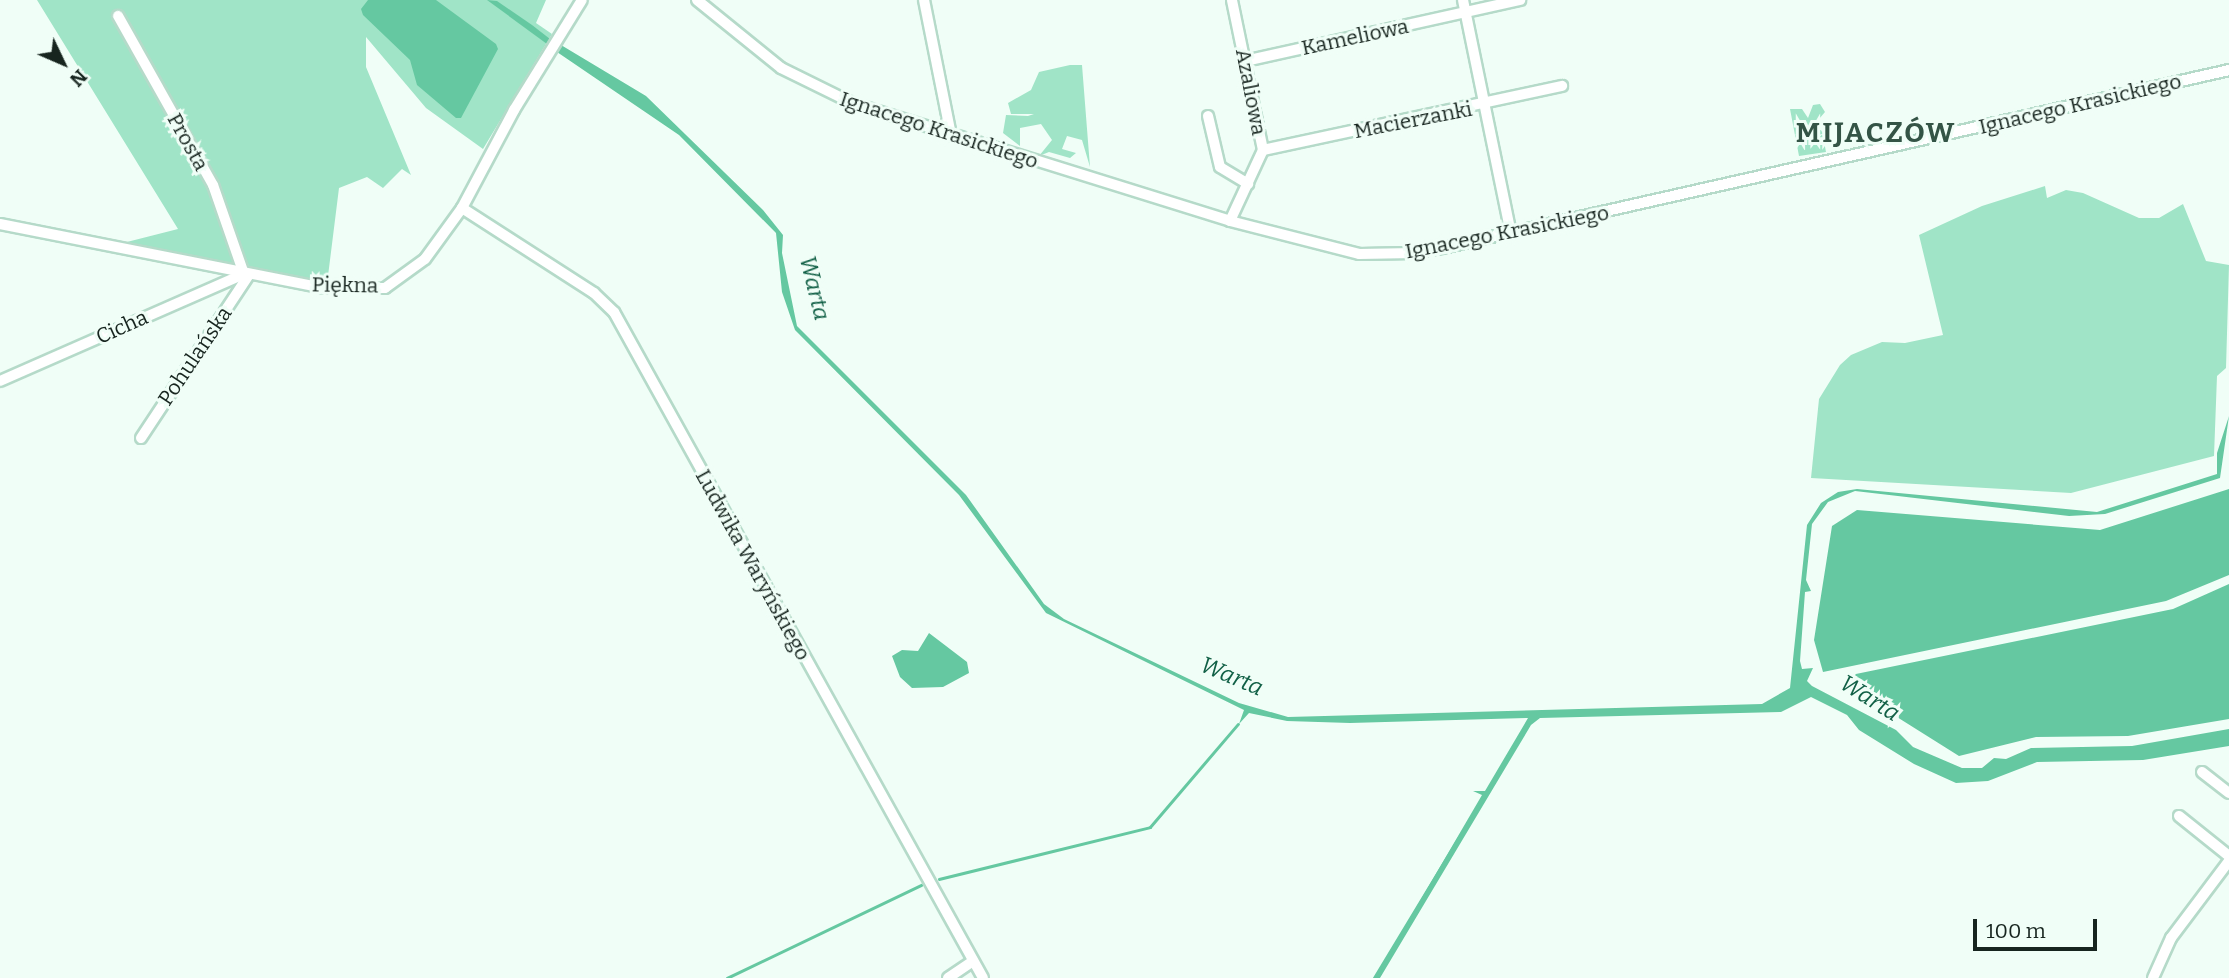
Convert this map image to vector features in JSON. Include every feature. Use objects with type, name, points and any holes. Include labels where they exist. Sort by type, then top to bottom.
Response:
[{"type":"street","name":"Piękna","points":[[0,224],[322,288],[385,288],[425,259],[462,208],[582,0]]},
{"type":"street","name":"Ignacego Krasickiego","points":[[697,0],[802,81],[852,103],[1230,221],[1318,246],[1370,254],[1414,253],[1511,233],[2229,70]]},
{"type":"street","points":[[924,0],[951,135]]},
{"type":"street","name":"Azaliowa","points":[[1230,221],[1262,150],[1232,0]]},
{"type":"street","points":[[1462,0],[1511,233]]},
{"type":"street","name":"Kameliowa","points":[[1245,61],[1520,0]]},
{"type":"street","name":"Prosta","points":[[118,16],[213,186],[246,274]]},
{"type":"street","name":"Macierzanki","points":[[1262,150],[1486,105],[1562,86]]},
{"type":"street","points":[[1208,116],[1220,167],[1248,184]]},
{"type":"street","name":"Ludwika Waryńskiego","points":[[462,208],[594,293],[614,312],[983,978]]},
{"type":"street","name":"Cicha","points":[[0,381],[246,274]]},
{"type":"street","name":"Pohulańska","points":[[141,438],[246,274]]},
{"type":"street","points":[[2202,772],[2229,793]]},
{"type":"street","points":[[2153,978],[2171,938],[2229,859],[2179,816]]},
{"type":"street","points":[[948,978],[974,961]]},
{"type":"shaded area","points":[[37,0],[546,0],[536,23],[552,34],[483,149],[426,108],[366,37],[366,67],[411,175],[402,169],[383,188],[367,177],[339,188],[327,284],[119,244],[178,229]]},
{"type":"shaded area","points":[[1082,65],[1090,167],[1082,140],[1067,136],[1062,149],[1076,153],[1070,158],[1049,152],[1039,156],[1052,140],[1041,124],[1020,128],[1020,146],[1003,133],[1006,115],[1034,114],[1011,114],[1008,103],[1031,90],[1039,72]]},
{"type":"shaded area","points":[[1820,104],[1825,112],[1813,126],[1822,131],[1826,152],[1799,156],[1790,109],[1802,109],[1808,118],[1813,105]]},
{"type":"shaded area","points":[[2045,186],[2047,198],[2066,190],[2083,193],[2139,218],[2159,218],[2183,204],[2206,261],[2229,265],[2226,368],[2217,376],[2214,456],[2071,493],[1811,478],[1819,399],[1840,365],[1851,355],[1882,342],[1905,343],[1943,335],[1919,235],[1982,206]]},
{"type":"water","points":[[368,0],[436,0],[496,44],[498,49],[461,118],[456,118],[417,85],[410,60],[363,15],[361,9]]},
{"type":"water","points":[[487,0],[497,1],[532,25],[550,39],[547,44]]},
{"type":"water","points":[[561,45],[646,96],[763,210],[783,235],[782,253],[797,326],[966,495],[1044,604],[1064,619],[1239,703],[1288,717],[1762,704],[1790,688],[1807,525],[1821,503],[1838,492],[1857,489],[2097,512],[2217,474],[2217,453],[2229,416],[2220,478],[2105,514],[2069,516],[1855,491],[1828,502],[1812,524],[1806,580],[1811,591],[1805,592],[1800,661],[1802,669],[1813,668],[1807,681],[1812,686],[1896,730],[1913,747],[1962,768],[1982,768],[1994,758],[2006,759],[2031,748],[2132,746],[2229,729],[2229,746],[2143,760],[2037,762],[1988,781],[1956,783],[1914,764],[1859,730],[1847,715],[1811,697],[1781,712],[1540,718],[1531,725],[1380,978],[1375,978],[1482,795],[1473,791],[1485,791],[1528,718],[1350,723],[1287,721],[1249,713],[1239,724],[1244,710],[1046,613],[959,495],[795,330],[782,292],[776,233],[679,135],[557,52]]},
{"type":"water","points":[[2229,489],[2229,575],[2166,601],[1823,672],[1814,640],[1832,526],[1857,510],[2100,530]]},
{"type":"water","name":"Warta","points":[[2229,584],[2229,719],[2128,736],[2036,737],[1959,756],[1846,685],[1851,675],[2173,609]]},
{"type":"water","points":[[929,633],[967,662],[969,673],[943,687],[912,688],[900,677],[892,656],[902,650],[918,651]]},
{"type":"waterway","points":[[939,879],[1150,827],[1238,724]]},
{"type":"waterway","points":[[1374,978],[1459,837]]},
{"type":"waterway","points":[[727,978],[921,885]]},
{"type":"district","name":"MIJACZÓW","points":[[1876,133]]}]
